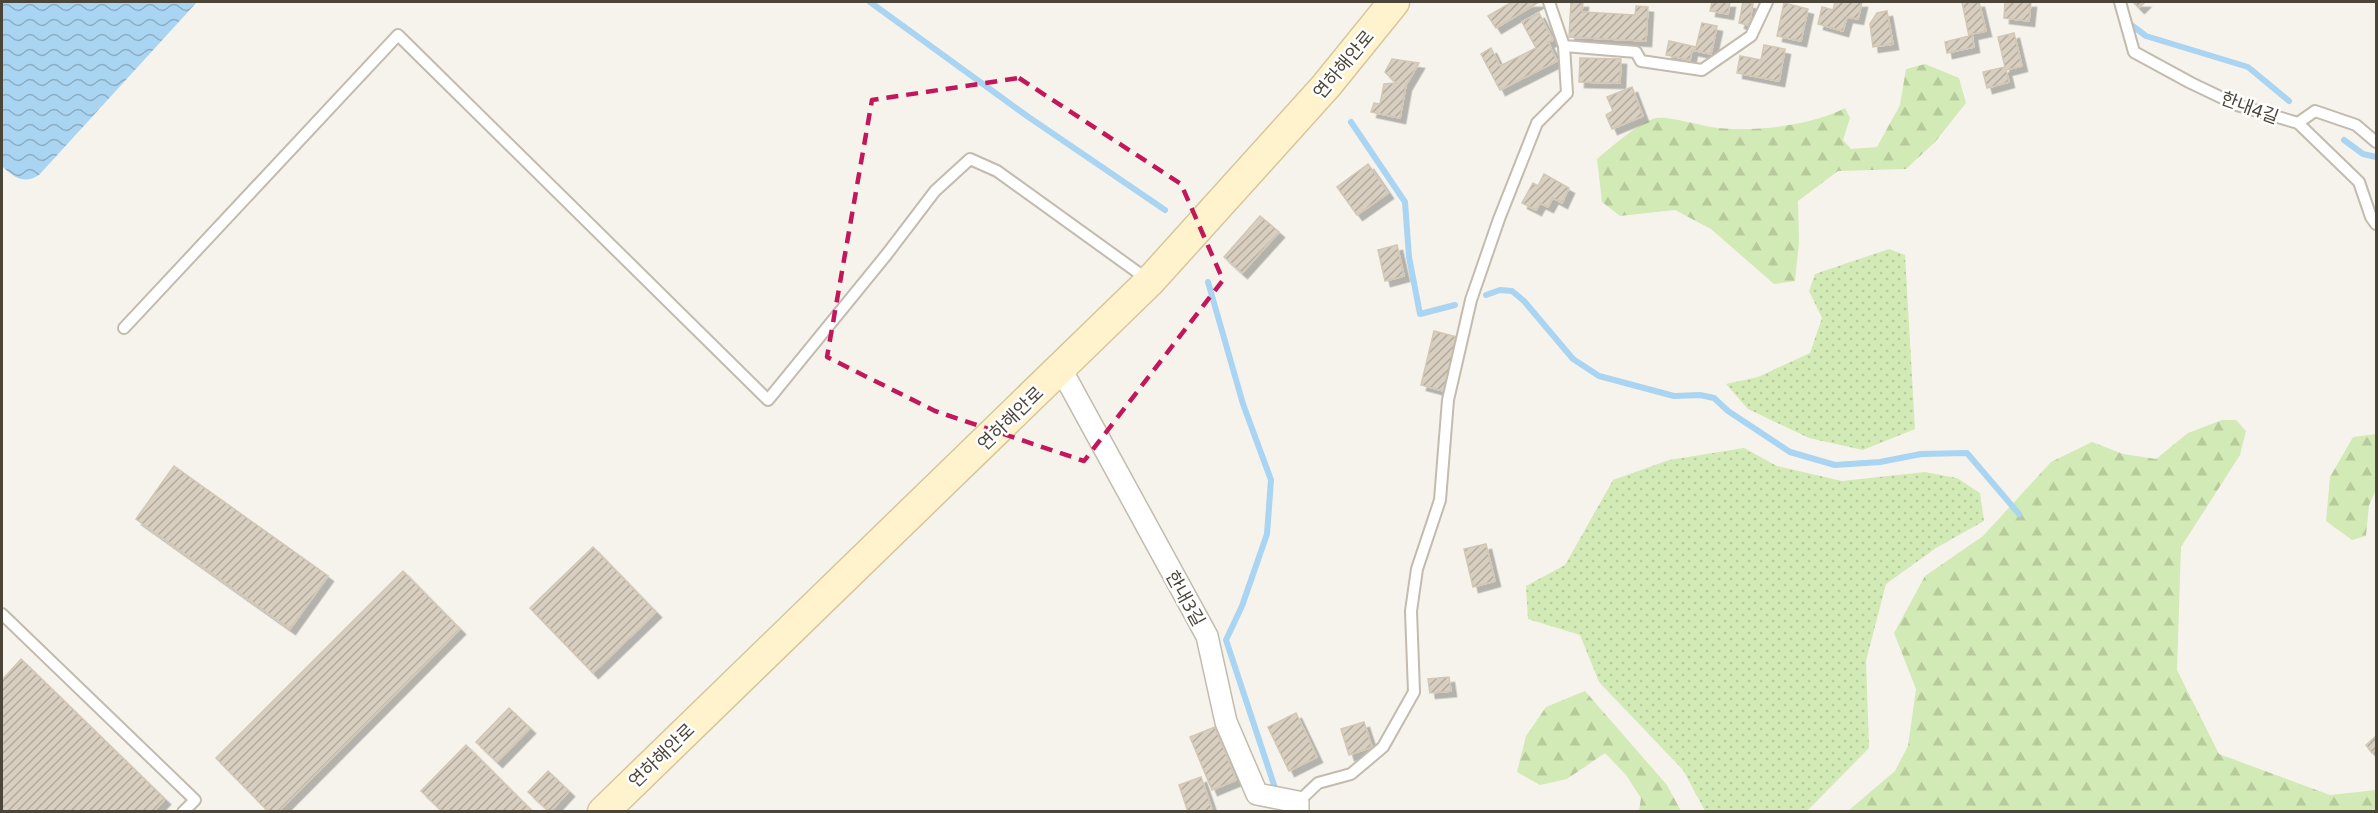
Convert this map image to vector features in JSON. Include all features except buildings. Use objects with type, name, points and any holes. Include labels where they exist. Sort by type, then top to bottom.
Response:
[{"type":"street","name":"연하해안로","points":[[603,812],[1150,281],[1326,86],[1394,2]]},
{"type":"street","name":"한내3길","points":[[1061,369],[1207,636],[1226,722],[1257,794],[1268,801],[1298,807]]},
{"type":"lane","points":[[1298,807],[1318,783],[1351,774],[1383,747],[1414,692],[1411,611],[1417,569],[1440,500],[1448,400],[1466,322],[1499,219],[1537,123],[1567,93],[1564,46],[1549,2]]},
{"type":"lane","points":[[1564,46],[1636,52],[1641,60],[1702,70],[1751,36],[1767,2]]},
{"type":"lane","name":"한내4길","points":[[2120,2],[2134,52],[2237,105],[2298,123],[2359,182],[2371,217],[2376,224]]},
{"type":"lane","points":[[124,328],[398,35],[768,400],[887,254],[935,191],[970,159],[997,171],[1150,281]]},
{"type":"lane","points":[[2298,123],[2315,111],[2356,125],[2376,142]]},
{"type":"lane","points":[[2,614],[195,800],[183,812]]},
{"type":"highlighted area","points":[[1019,78],[1181,184],[1223,280],[1084,461],[935,411],[827,357],[872,100]]},
{"type":"green space","points":[[1925,64],[1959,78],[1966,103],[1935,142],[1906,169],[1838,171],[1798,201],[1799,242],[1795,281],[1774,284],[1711,229],[1675,210],[1620,216],[1602,202],[1597,159],[1643,123],[1657,118],[1726,129],[1743,129],[1798,124],[1845,108],[1850,118],[1843,140],[1851,149],[1877,147],[1900,105],[1906,69]]},
{"type":"green space","points":[[1889,249],[1905,255],[1915,429],[1863,450],[1809,438],[1748,409],[1726,384],[1758,377],[1810,353],[1822,318],[1809,291],[1815,274]]},
{"type":"green space","points":[[2222,420],[2236,420],[2246,431],[2240,455],[2181,547],[2177,670],[2219,754],[2330,795],[2376,790],[2376,811],[1848,811],[1895,771],[1908,746],[1916,689],[1894,633],[1925,576],[1983,536],[2051,462],[2092,442],[2123,454],[2156,459],[2188,433]]},
{"type":"green space","points":[[2376,434],[2376,490],[2369,505],[2366,536],[2352,540],[2326,521],[2330,477],[2353,437]]},
{"type":"green space","points":[[1744,448],[1777,466],[1842,481],[1925,472],[1957,478],[1980,493],[1984,521],[1936,548],[1886,584],[1866,661],[1869,748],[1807,811],[1705,811],[1683,770],[1599,682],[1580,635],[1528,619],[1526,586],[1565,565],[1613,480],[1669,460]]},
{"type":"green space","points":[[1585,691],[1667,785],[1681,811],[1639,811],[1641,798],[1626,775],[1605,753],[1567,779],[1540,785],[1517,772],[1526,736],[1546,707]]},
{"type":"water","points":[[2,2],[197,2],[39,175],[24,179],[15,176],[2,166]]},
{"type":"waterway","points":[[870,2],[1027,116],[1165,210]]},
{"type":"waterway","points":[[2126,21],[2146,36],[2248,67],[2289,101]]},
{"type":"waterway","points":[[1351,122],[1405,202],[1409,257],[1420,314],[1455,305]]},
{"type":"waterway","points":[[2344,140],[2363,154],[2376,157]]},
{"type":"waterway","points":[[1208,282],[1243,404],[1271,480],[1267,534],[1242,606],[1226,640],[1277,794]]},
{"type":"waterway","points":[[1486,295],[1500,290],[1512,291],[1524,301],[1573,359],[1599,376],[1674,396],[1700,395],[1714,398],[1728,411],[1790,452],[1835,465],[1880,462],[1921,454],[1967,453],[2019,514]]}]
